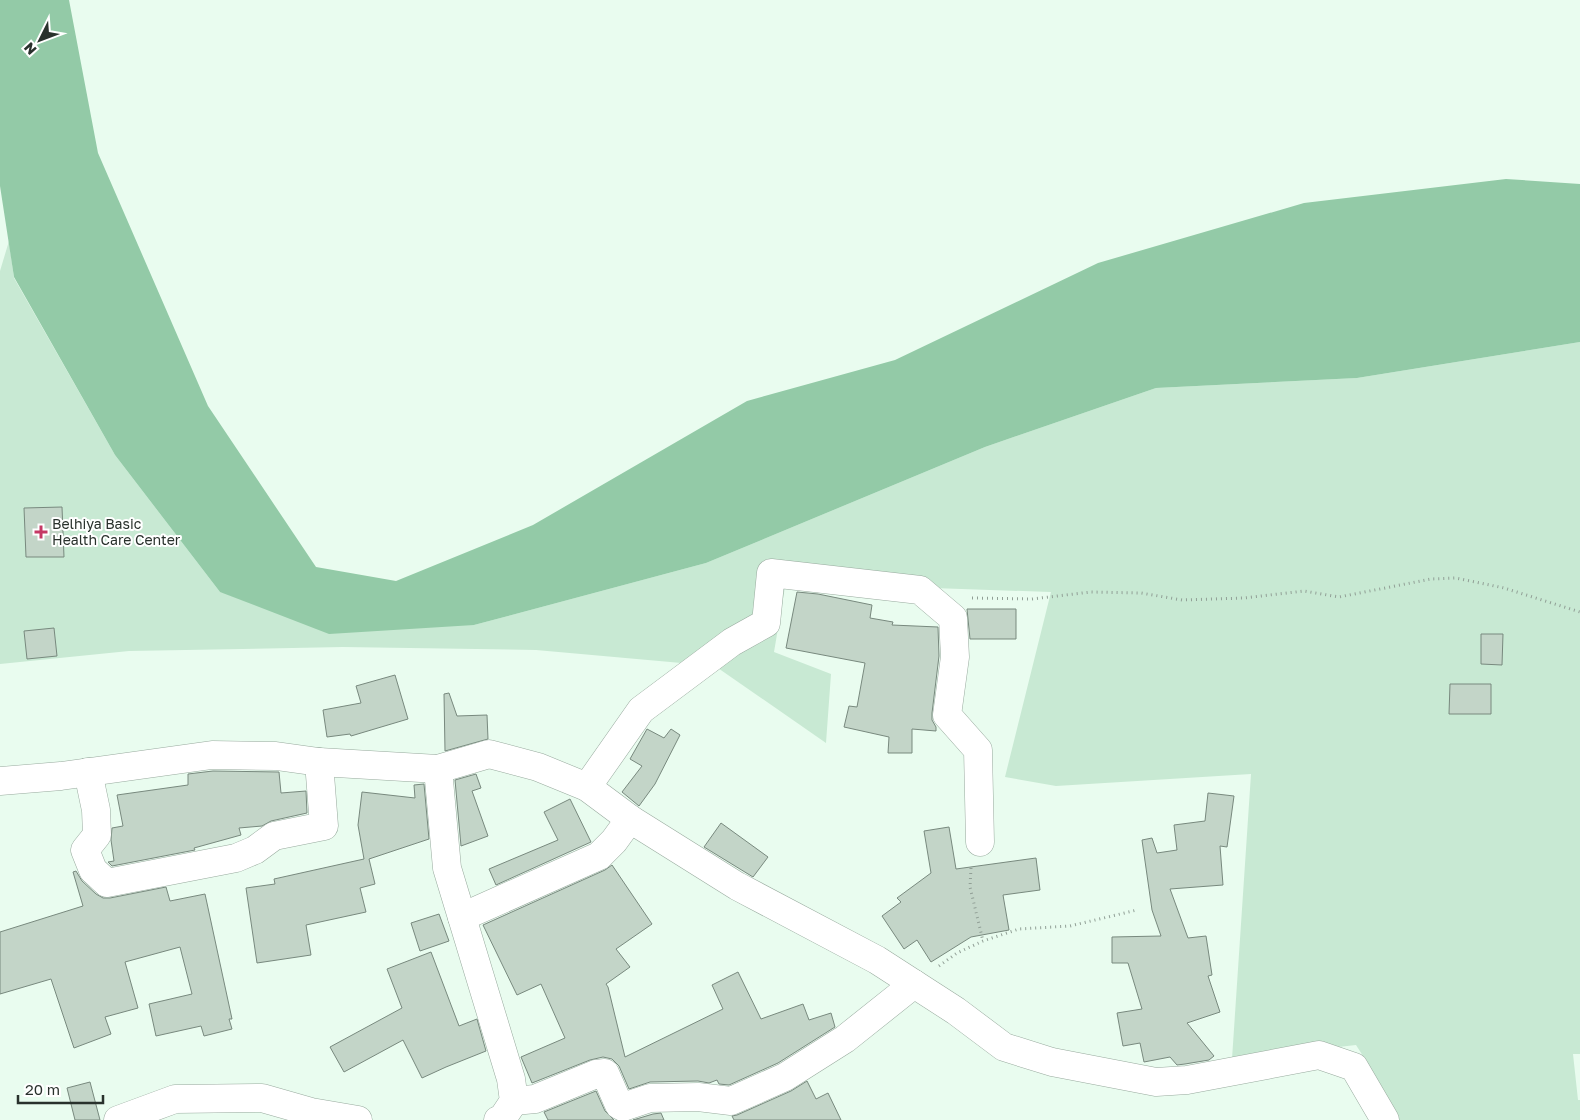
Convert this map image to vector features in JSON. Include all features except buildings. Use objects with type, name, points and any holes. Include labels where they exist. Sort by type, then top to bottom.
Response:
[{"type":"street","points":[[587,788],[641,710],[732,642],[766,624],[771,573],[920,590],[953,618],[955,657],[947,715],[978,750],[980,842]]},
{"type":"street","points":[[0,781],[61,776],[212,754],[276,756],[319,762],[438,769],[489,754],[538,766],[587,788],[630,819],[737,886],[878,960],[956,1011],[1004,1047],[1052,1062],[1156,1082],[1187,1080],[1319,1055],[1354,1067],[1385,1120]]},
{"type":"street","points":[[88,772],[96,810],[96,835],[86,850],[93,870],[107,883],[236,858],[255,850],[274,836],[324,826],[319,762]]},
{"type":"street","points":[[438,769],[446,868],[511,1079],[506,1111]]},
{"type":"street","points":[[462,917],[599,856],[614,841],[630,819]]},
{"type":"street","points":[[506,1111],[596,1074],[605,1073],[619,1105],[623,1107],[650,1098],[698,1097],[731,1101],[785,1077],[845,1039],[914,984]]},
{"type":"street","points":[[118,1120],[175,1099],[262,1098],[312,1112],[358,1120]]},
{"type":"path","points":[[953,618],[960,598],[1032,600],[1091,592],[1141,593],[1182,600],[1244,598],[1304,591],[1339,597],[1431,579],[1456,578],[1504,588],[1580,612]]},
{"type":"path","points":[[980,842],[971,863],[970,887],[983,941]]},
{"type":"path","points":[[914,984],[957,953],[983,941],[1019,929],[1070,926],[1137,910]]},
{"type":"shaded area","points":[[0,0],[69,0],[98,153],[208,406],[316,567],[396,581],[533,525],[747,401],[895,360],[1098,263],[1304,203],[1506,179],[1580,184],[1580,342],[1357,378],[1156,388],[985,447],[706,563],[474,625],[329,634],[220,592],[115,455],[14,277],[0,186]]},
{"type":"shaded area","points":[[9,241],[14,278],[115,455],[220,592],[474,625],[706,563],[985,447],[1156,388],[1357,378],[1580,342],[1580,1054],[1573,1054],[1578,1100],[1580,1100],[1580,1120],[1392,1120],[1365,1059],[1356,1045],[1232,1059],[1251,774],[1056,786],[1005,777],[1051,592],[786,581],[774,652],[831,674],[826,743],[715,666],[536,650],[343,647],[129,651],[0,664],[0,271]]},
{"type":"place","name":"Belhiya Basic Health Care Center","points":[[41,532]]}]
